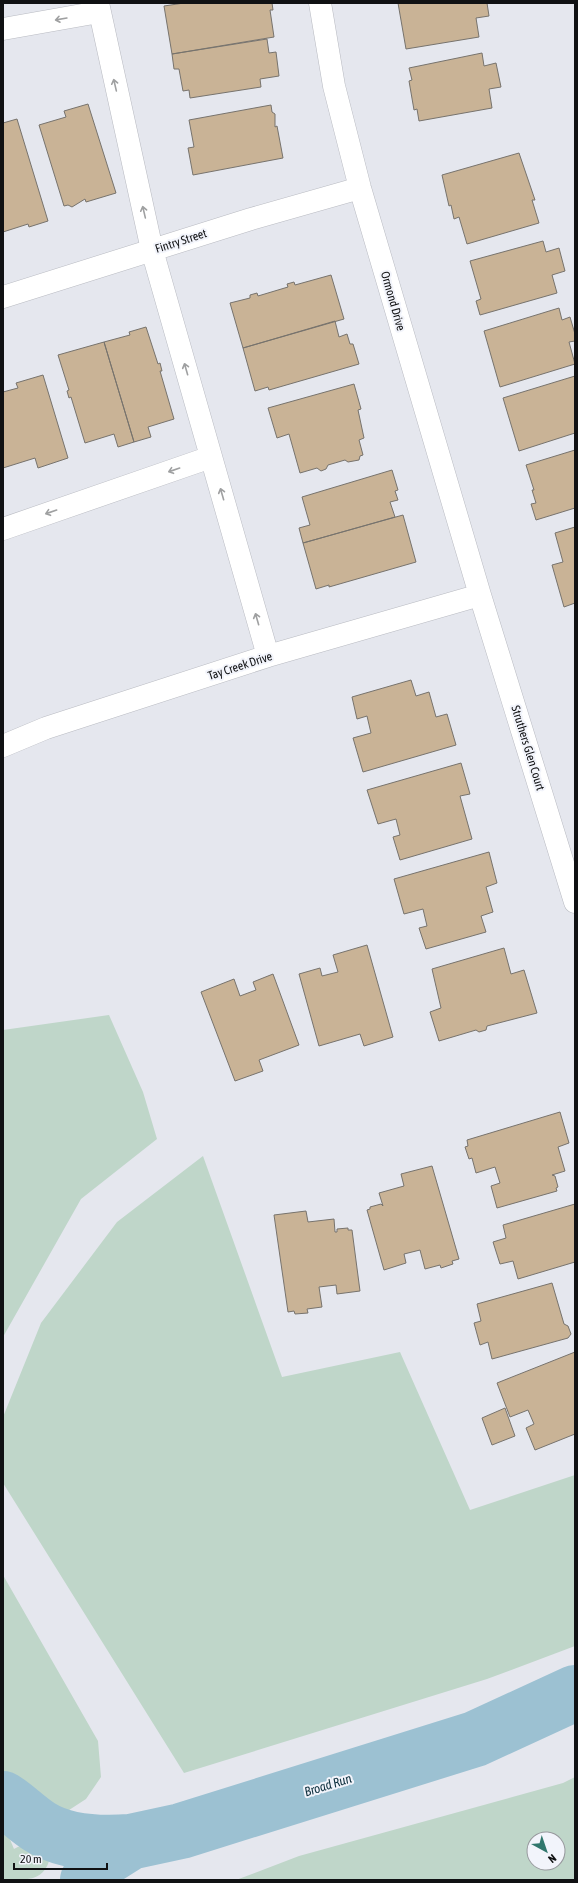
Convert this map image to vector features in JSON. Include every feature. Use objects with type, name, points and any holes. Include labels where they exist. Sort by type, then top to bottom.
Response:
[{"type":"street","name":"Ormond Drive","points":[[320,3],[334,86],[360,188],[480,595]]},
{"type":"street","points":[[3,29],[98,7],[152,250],[268,656]]},
{"type":"street","name":"Fintry Street","points":[[3,297],[251,219],[360,188]]},
{"type":"street","points":[[3,529],[211,457]]},
{"type":"street","name":"Tay Creek Drive","points":[[3,746],[46,728],[268,656],[480,595]]},
{"type":"street","name":"Struthers Glen Court","points":[[480,595],[575,902]]},
{"type":"green space","points":[[109,1015],[143,1092],[157,1139],[81,1199],[3,1337],[3,1030]]},
{"type":"green space","points":[[203,1156],[282,1377],[400,1352],[470,1510],[575,1475],[575,1646],[487,1679],[184,1773],[3,1483],[3,1417],[41,1323],[117,1222]]},
{"type":"green space","points":[[3,1575],[98,1741],[101,1777],[86,1799],[66,1812],[40,1802],[19,1786],[3,1784]]},
{"type":"green space","points":[[575,1777],[575,1880],[236,1880],[299,1856],[563,1783]]},
{"type":"green space","points":[[3,1823],[14,1849],[23,1845],[33,1844],[43,1847],[51,1852],[49,1862],[41,1874],[28,1879],[3,1880]]},
{"type":"building","points":[[184,3],[272,3],[273,10],[270,10],[274,37],[172,54],[164,6]]},
{"type":"building","points":[[398,3],[487,3],[489,16],[476,18],[479,37],[406,49]]},
{"type":"building","points":[[267,39],[269,53],[276,52],[279,76],[260,79],[261,87],[190,98],[189,90],[183,91],[179,69],[174,69],[172,54]]},
{"type":"building","points":[[482,53],[484,66],[496,63],[501,87],[489,89],[492,108],[419,121],[417,109],[414,110],[409,81],[412,80],[409,68]]},
{"type":"building","points":[[88,104],[116,193],[86,202],[85,199],[72,207],[68,205],[64,206],[39,125],[66,117],[64,111]]},
{"type":"building","points":[[271,105],[272,112],[275,114],[275,127],[277,126],[283,158],[193,175],[188,148],[194,147],[189,120]]},
{"type":"building","points":[[17,119],[48,221],[29,227],[28,224],[3,232],[3,123]]},
{"type":"building","points":[[519,153],[535,200],[532,200],[539,223],[467,244],[459,217],[454,219],[451,205],[449,206],[442,175]]},
{"type":"building","points":[[543,241],[546,252],[559,248],[565,271],[552,275],[557,293],[480,315],[476,301],[481,299],[470,261]]},
{"type":"building","points":[[331,275],[344,319],[243,348],[230,303],[250,298],[250,295],[257,293],[258,296],[288,287],[287,284],[294,282],[295,285]]},
{"type":"building","points":[[559,308],[562,320],[570,317],[575,334],[575,341],[569,342],[575,364],[500,387],[484,331]]},
{"type":"building","points":[[335,321],[339,337],[347,334],[350,344],[353,344],[359,364],[269,390],[268,387],[255,391],[243,348]]},
{"type":"building","points":[[146,327],[158,364],[160,363],[162,371],[160,371],[174,419],[148,427],[151,437],[134,442],[104,342],[130,335],[129,332]]},
{"type":"building","points":[[104,342],[134,442],[118,447],[114,434],[85,443],[71,397],[69,398],[67,391],[69,390],[58,355]]},
{"type":"building","points":[[43,375],[68,458],[38,468],[35,458],[3,468],[3,392],[18,388],[16,383]]},
{"type":"building","points":[[575,376],[575,433],[519,451],[503,398]]},
{"type":"building","points":[[354,384],[361,409],[358,410],[364,438],[359,440],[363,455],[360,456],[359,460],[348,462],[345,460],[328,465],[326,469],[321,471],[317,468],[300,473],[289,434],[277,438],[268,408]]},
{"type":"building","points":[[575,450],[575,508],[536,520],[531,504],[536,503],[532,490],[534,490],[526,465]]},
{"type":"building","points":[[392,470],[398,490],[395,491],[398,500],[390,502],[395,517],[303,543],[299,528],[310,525],[302,497]]},
{"type":"building","points":[[403,515],[416,562],[329,587],[329,585],[316,589],[303,543]]},
{"type":"building","points":[[575,527],[575,603],[564,607],[552,565],[563,562],[555,533]]},
{"type":"building","points":[[411,680],[416,696],[429,692],[436,717],[447,714],[456,745],[363,772],[353,738],[371,733],[367,716],[357,719],[352,697]]},
{"type":"building","points":[[461,763],[470,794],[460,796],[472,839],[400,860],[393,837],[400,835],[396,819],[378,824],[367,790]]},
{"type":"building","points":[[489,852],[497,883],[486,887],[493,912],[481,916],[486,932],[426,949],[419,928],[427,926],[423,909],[404,914],[394,879]]},
{"type":"building","points":[[367,945],[393,1037],[364,1046],[360,1034],[319,1046],[299,974],[320,968],[322,976],[338,972],[333,955]]},
{"type":"building","points":[[504,948],[511,974],[524,970],[537,1013],[487,1026],[486,1030],[479,1032],[476,1030],[439,1041],[430,1012],[441,1008],[432,969]]},
{"type":"building","points":[[273,974],[299,1045],[259,1060],[263,1071],[235,1081],[201,992],[234,979],[240,996],[256,990],[253,982]]},
{"type":"building","points":[[560,1112],[569,1143],[558,1147],[565,1171],[552,1175],[555,1176],[558,1187],[556,1188],[557,1191],[497,1208],[491,1186],[500,1183],[495,1167],[476,1173],[472,1158],[469,1159],[465,1147],[468,1146],[467,1140]]},
{"type":"building","points":[[432,1166],[459,1259],[452,1261],[453,1264],[441,1268],[440,1265],[425,1269],[420,1250],[404,1254],[406,1263],[384,1270],[367,1210],[370,1209],[370,1207],[381,1204],[383,1206],[379,1193],[404,1186],[401,1174]]},
{"type":"building","points":[[575,1204],[575,1262],[518,1279],[513,1261],[500,1264],[493,1242],[506,1238],[503,1225]]},
{"type":"building","points":[[306,1211],[308,1222],[334,1219],[335,1232],[337,1232],[337,1229],[348,1228],[348,1230],[352,1230],[360,1291],[337,1294],[336,1285],[319,1287],[322,1307],[307,1309],[308,1313],[295,1314],[294,1311],[288,1312],[274,1215]]},
{"type":"building","points":[[552,1283],[564,1324],[568,1326],[571,1334],[568,1338],[492,1359],[488,1342],[480,1345],[474,1323],[481,1321],[477,1304]]},
{"type":"building","points":[[575,1352],[575,1434],[535,1450],[526,1428],[534,1424],[528,1410],[510,1417],[497,1383]]},
{"type":"building","points":[[505,1408],[515,1436],[492,1445],[482,1418]]},
{"type":"waterway","name":"Broad Run","points":[[88,1880],[100,1861],[130,1842],[181,1831],[475,1739],[575,1693]]},
{"type":"waterway","points":[[3,1799],[40,1827],[61,1836],[95,1842],[130,1842]]}]
